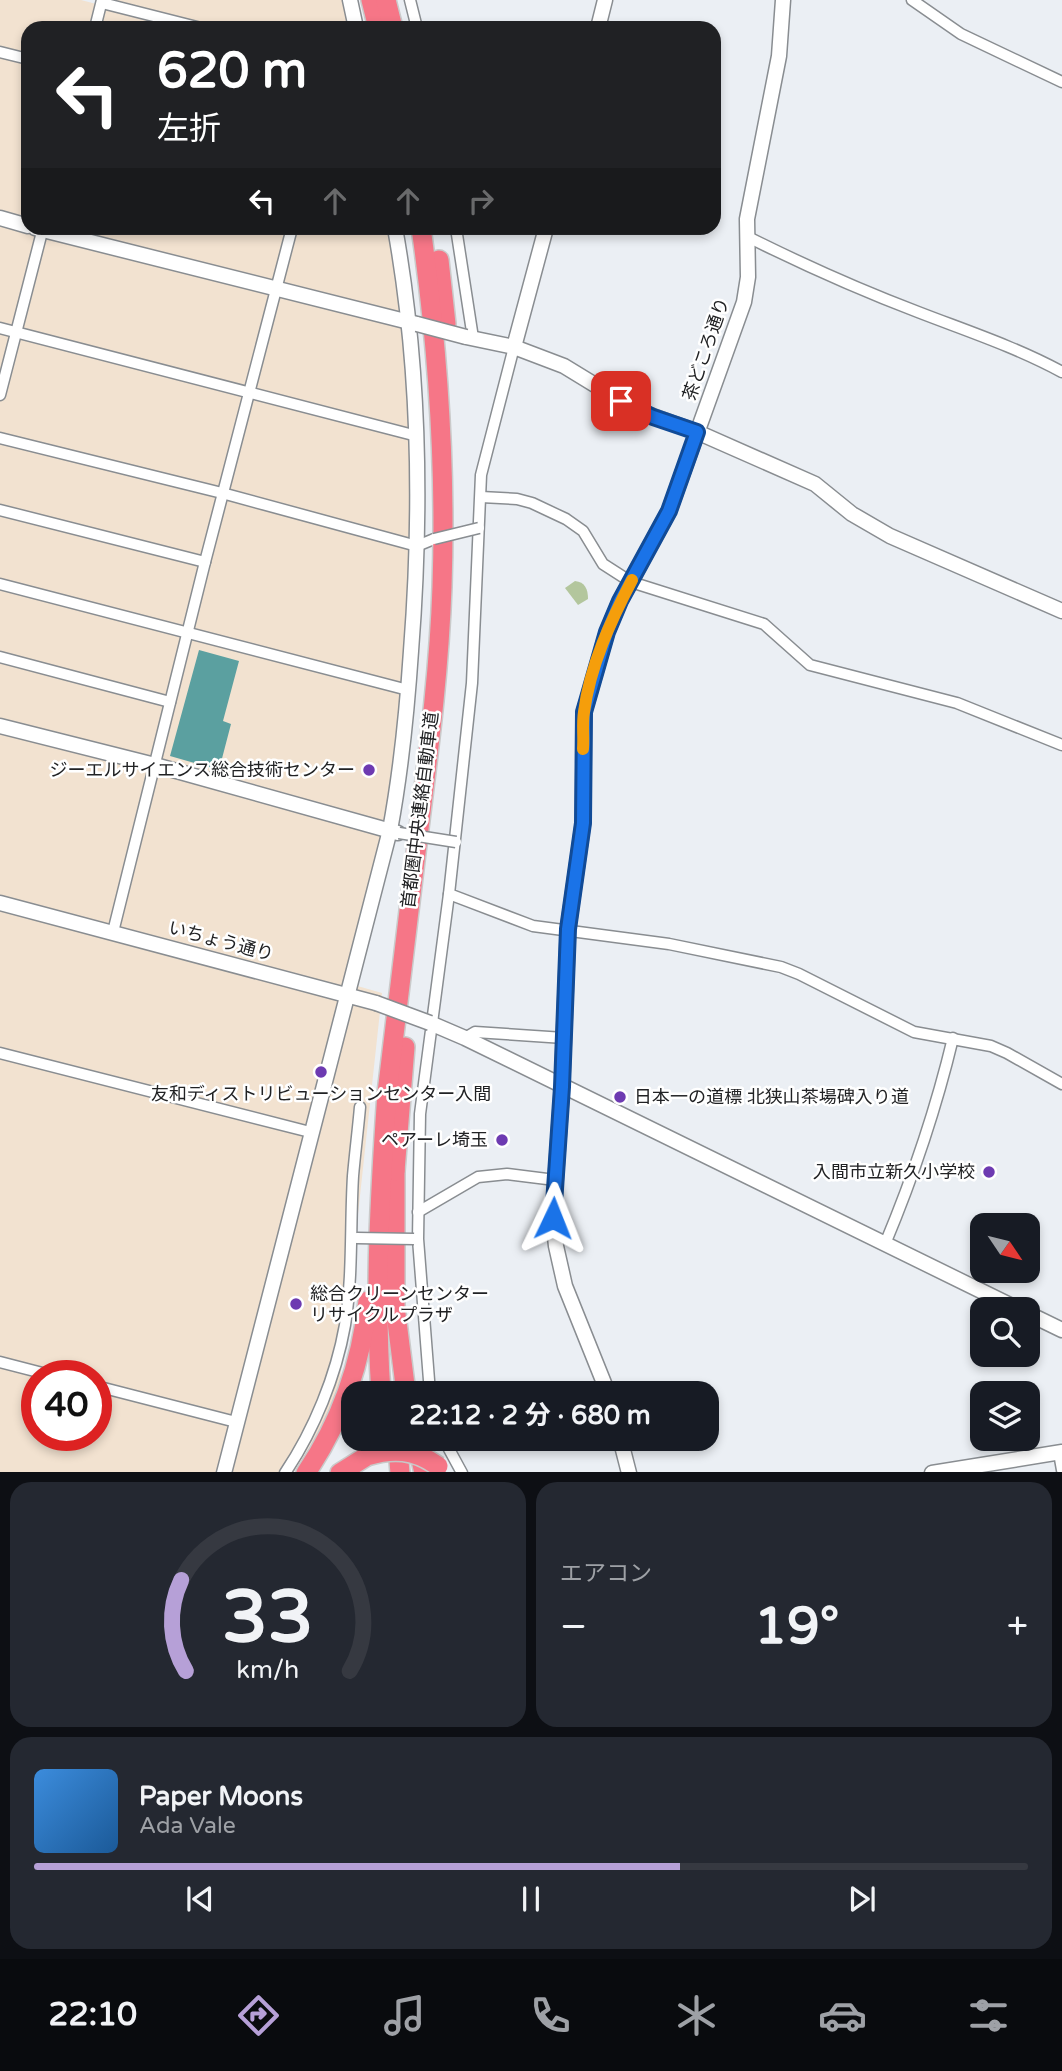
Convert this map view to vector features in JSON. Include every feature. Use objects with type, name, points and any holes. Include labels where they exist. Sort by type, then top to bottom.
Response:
[{"type":"highway","points":[[371,0],[376,21]]},
{"type":"highway","points":[[386,0],[391,21]]},
{"type":"highway","name":"首都圏中央連絡自動車道","points":[[381,1381],[378,1256],[383,1143],[428,758],[442,588],[440,397],[422,235]]},
{"type":"highway","name":"首都圏中央連絡自動車道","points":[[394,1381],[391,1267],[395,1169],[406,1045],[450,671],[454,587],[456,490],[453,397],[444,294],[435,235]]},
{"type":"highway","points":[[306,1472],[337,1420],[359,1357],[365,1325],[383,1143]]},
{"type":"highway","points":[[395,1169],[395,1306],[404,1381]]},
{"type":"highway","points":[[340,1472],[367,1456],[401,1450],[416,1453],[435,1470]]},
{"type":"highway","points":[[385,1451],[386,1472]]},
{"type":"highway","points":[[398,1451],[400,1472]]},
{"type":"highway","points":[[424,1451],[435,1470]]},
{"type":"street","points":[[350,0],[354,21]]},
{"type":"street","points":[[600,21],[605,0]]},
{"type":"street","name":"茶どころ通り","points":[[603,1381],[565,1286],[553,1218],[562,1087],[568,929],[583,823],[584,712],[607,632],[669,511],[744,302],[748,277],[747,219],[779,56],[783,0]]},
{"type":"street","points":[[912,0],[961,34],[1062,82]]},
{"type":"street","points":[[97,21],[102,1],[175,21]]},
{"type":"street","points":[[411,4],[415,21]]},
{"type":"street","points":[[0,52],[21,57]]},
{"type":"street","points":[[0,218],[21,224]]},
{"type":"street","points":[[0,395],[36,235]]},
{"type":"street","points":[[65,235],[514,347],[564,366],[636,410],[697,432],[816,484],[852,514],[890,536],[1062,611]]},
{"type":"street","points":[[113,932],[222,494],[290,235]]},
{"type":"street","points":[[224,1472],[310,1132],[395,832],[417,546],[413,323],[396,235]]},
{"type":"street","points":[[457,235],[470,337]]},
{"type":"street","points":[[429,1381],[416,1239],[420,1114],[456,842],[472,683],[481,475],[544,235]]},
{"type":"street","points":[[746,236],[864,290],[977,333],[1062,372]]},
{"type":"street","points":[[0,328],[417,436]]},
{"type":"street","points":[[0,438],[417,546],[479,528]]},
{"type":"street","points":[[481,497],[517,499],[566,519],[583,531],[603,564],[631,582],[764,625],[810,665],[957,703],[1062,745]]},
{"type":"street","points":[[0,510],[205,562]]},
{"type":"street","points":[[0,584],[408,690]]},
{"type":"street","points":[[0,657],[170,702]]},
{"type":"street","points":[[0,726],[155,765],[395,832],[456,842]]},
{"type":"street","points":[[449,894],[533,926],[669,944],[781,967],[914,1031],[953,1038],[1007,1053],[1062,1084]]},
{"type":"street","name":"いちょう通り","points":[[0,903],[348,993],[430,1023],[993,1297]]},
{"type":"street","points":[[465,1038],[475,1032],[564,1038]]},
{"type":"street","points":[[885,1244],[914,1174],[928,1120],[941,1088],[953,1038]]},
{"type":"street","points":[[0,1053],[310,1132]]},
{"type":"street","points":[[285,1472],[302,1445],[328,1387],[344,1326],[354,1238],[353,1175],[360,1107]]},
{"type":"street","points":[[418,1212],[478,1177],[507,1174],[555,1180]]},
{"type":"street","points":[[354,1238],[416,1239]]},
{"type":"street","points":[[1040,1319],[1062,1330]]},
{"type":"street","points":[[0,1362],[21,1367]]},
{"type":"street","points":[[112,1390],[236,1422]]},
{"type":"street","points":[[451,1451],[463,1472]]},
{"type":"street","points":[[623,1451],[629,1472]]},
{"type":"street","points":[[932,1472],[1060,1452],[1062,1470]]},
{"type":"shaded area","points":[[0,0],[81,0],[104,6],[107,0],[345,0],[350,21],[21,21],[21,235],[392,235],[406,329],[413,440],[405,695],[389,831],[347,983],[382,993],[340,1380],[326,1419],[294,1472],[0,1472]]},
{"type":"green space","points":[[575,581],[584,584],[588,595],[588,599],[578,605],[565,588]]},
{"type":"water","points":[[199,650],[239,661],[223,721],[231,724],[219,770],[170,756]]},
{"type":"slow traffic","points":[[583,749],[584,712],[593,678],[607,632],[632,580]]},
{"type":"place","name":"ジーエルサイエンス総合技術センター","points":[[369,770]]},
{"type":"place","name":"友和ディストリビューションセンター入間","points":[[321,1072]]},
{"type":"place","name":"日本一の道標 北狭山茶場碑入り道","points":[[620,1097]]},
{"type":"place","name":"ペアーレ埼玉","points":[[502,1140]]},
{"type":"place","name":"入間市立新久小学校","points":[[989,1172]]},
{"type":"place","name":"総合クリーンセンター リサイクルプラザ","points":[[296,1304]]},
{"type":"route","points":[[553,1218],[562,1087],[568,929],[583,823],[584,712],[607,632],[620,601],[669,511],[697,432],[653,417],[621,401]]}]
